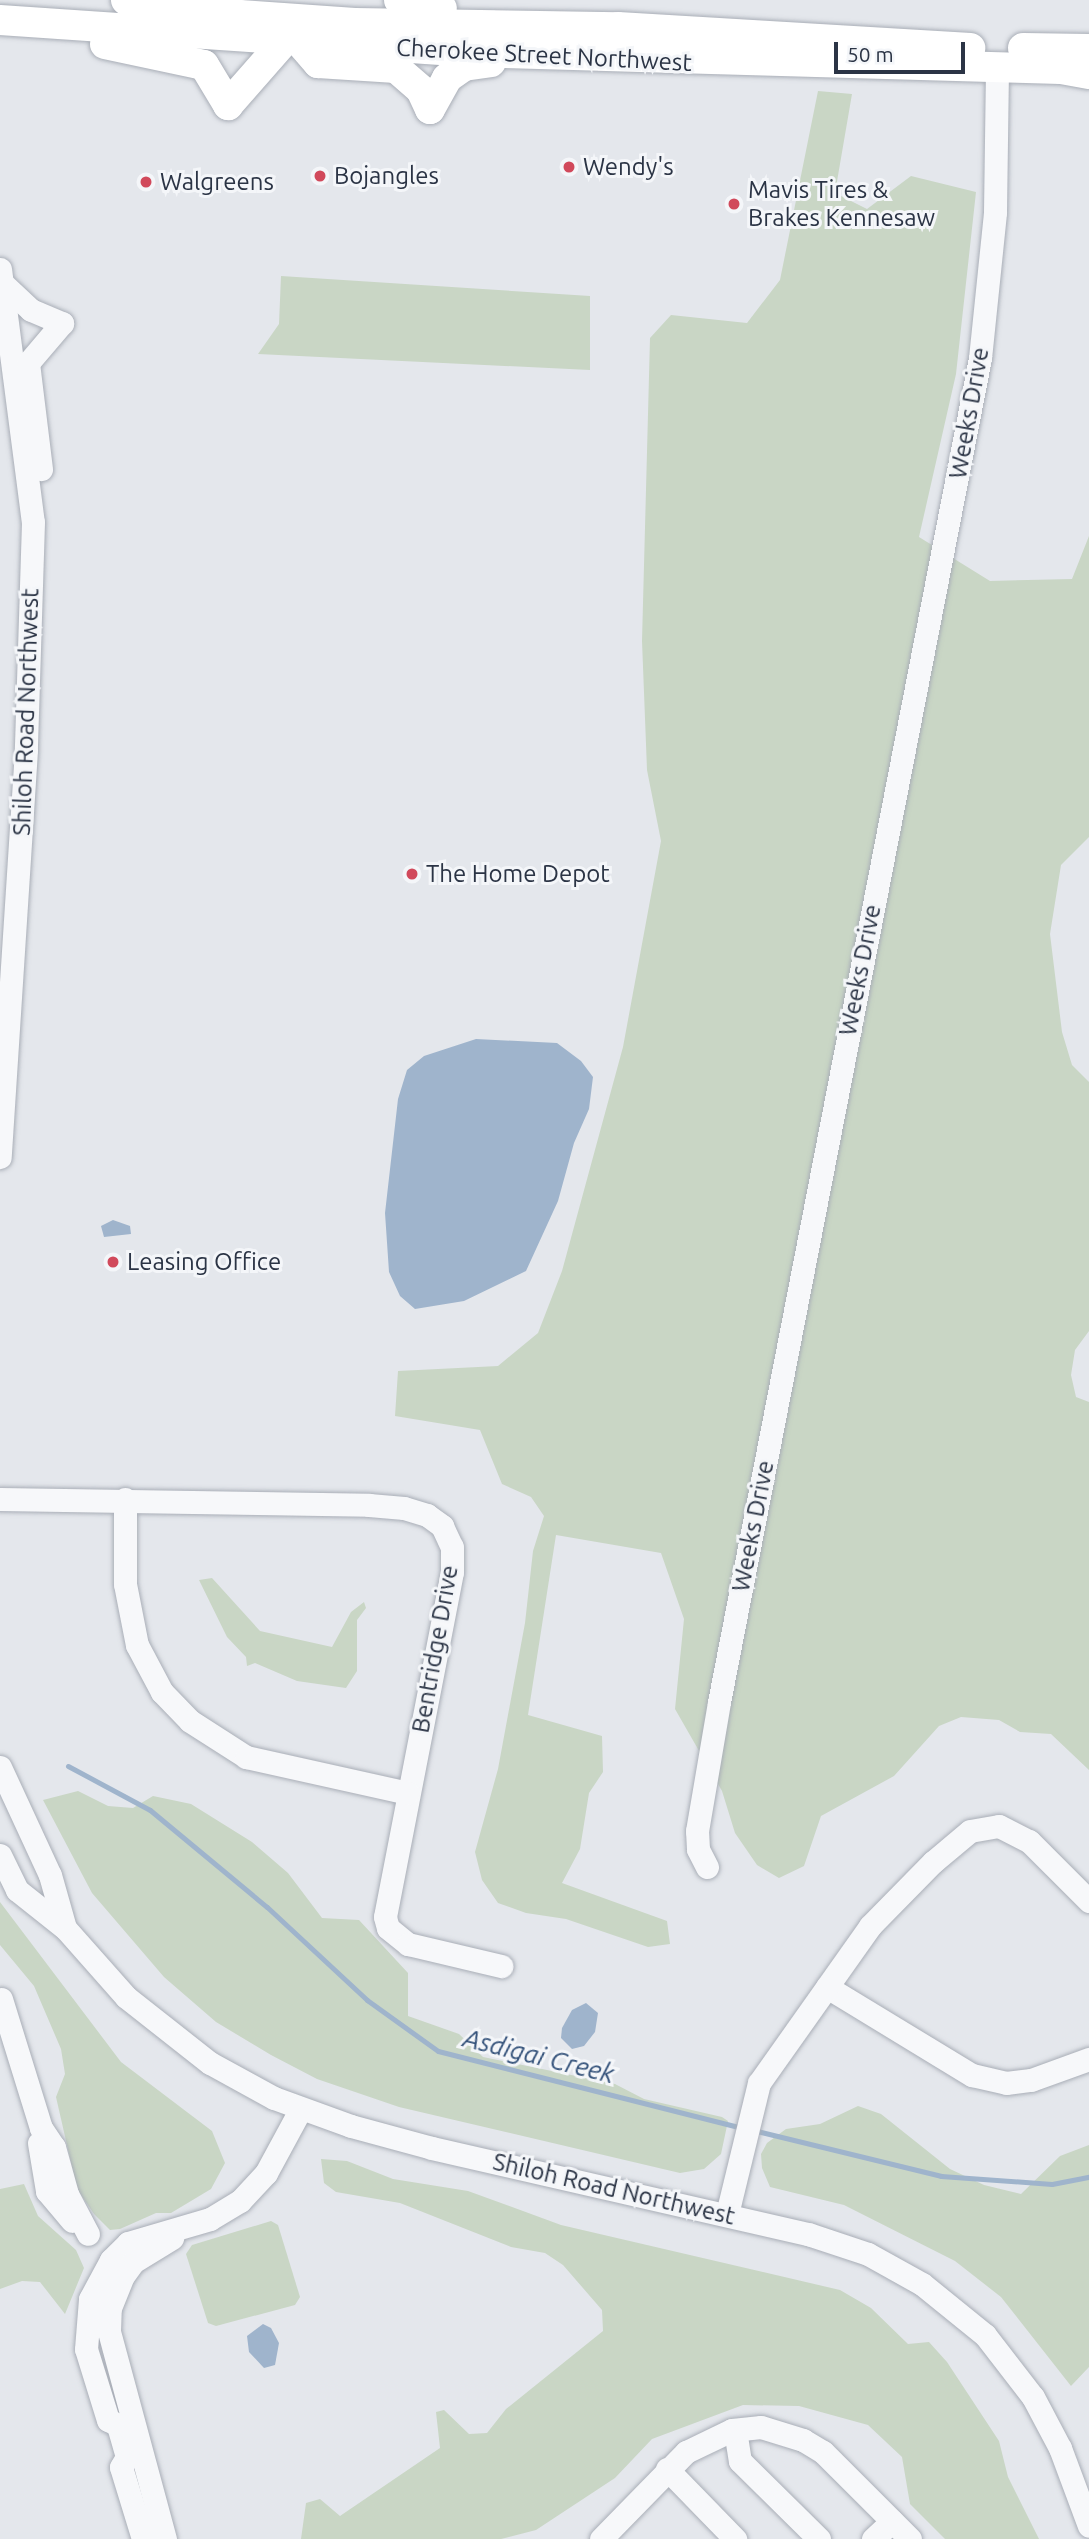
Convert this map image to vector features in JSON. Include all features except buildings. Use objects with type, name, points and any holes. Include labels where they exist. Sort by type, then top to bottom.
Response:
[{"type":"main road","name":"Cherokee Street Northwest","points":[[126,0],[287,32],[502,52],[668,61],[997,68],[1089,74]]},
{"type":"main road","points":[[73,26],[96,42],[204,65],[228,105],[287,32],[354,12],[373,0]]},
{"type":"main road","points":[[399,0],[439,8],[516,12],[528,23]]},
{"type":"main road","name":"Cherokee Street Northwest","points":[[0,20],[73,26],[287,32],[528,23],[968,48],[1089,49]]},
{"type":"main road","points":[[0,36],[32,23]]},
{"type":"main road","points":[[287,32],[318,64],[396,68],[421,90],[430,109],[447,78],[464,66],[487,65],[502,52]]},
{"type":"street","name":"Weeks Drive","points":[[706,1867],[698,1850],[697,1831],[719,1702],[980,358],[995,212],[997,68]]},
{"type":"street","points":[[1,277],[31,310],[62,323],[28,363],[42,474],[30,495]]},
{"type":"street","name":"Shiloh Road Northwest","points":[[0,1157],[7,978],[26,750],[33,522],[1,277]]},
{"type":"street","name":"Bentridge Drive","points":[[0,1499],[125,1499],[404,1508],[427,1515],[442,1526],[452,1547],[452,1572],[385,1907],[388,1928],[408,1944],[501,1966]]},
{"type":"street","points":[[125,1499],[125,1584],[137,1645],[162,1692],[181,1712],[217,1743],[246,1758],[408,1793]]},
{"type":"street","name":"Shiloh Road Northwest","points":[[0,1767],[50,1875],[65,1927]]},
{"type":"street","points":[[727,2214],[759,2083],[893,1898],[970,1831],[999,1826],[1029,1841],[1089,1901]]},
{"type":"street","name":"Shiloh Road Northwest","points":[[0,1855],[17,1890],[65,1927],[110,1980],[156,2023],[234,2078],[300,2110],[432,2148],[727,2214],[868,2254],[955,2307],[985,2335],[1033,2397],[1081,2492],[1089,2526]]},
{"type":"street","points":[[827,1987],[972,2075],[1006,2083],[1031,2080],[1089,2059]]},
{"type":"street","points":[[1,1999],[41,2128]]},
{"type":"street","points":[[165,2539],[109,2331],[110,2308],[122,2276],[133,2262],[185,2228],[226,2211],[253,2189],[300,2110]]},
{"type":"street","points":[[143,2539],[121,2466],[127,2457],[118,2425],[108,2420],[86,2349],[90,2299],[111,2260],[128,2243],[153,2233],[185,2228]]},
{"type":"street","points":[[601,2539],[667,2469],[708,2438],[736,2430],[761,2427],[803,2440],[823,2452],[909,2539]]},
{"type":"street","points":[[736,2430],[740,2461],[819,2539]]},
{"type":"street","points":[[667,2469],[735,2539]]},
{"type":"street","points":[[873,2539],[892,2521]]},
{"type":"green space","points":[[818,91],[852,94],[835,193],[867,209],[911,176],[976,192],[956,374],[919,537],[990,581],[1072,579],[1089,536],[1089,837],[1061,865],[1050,934],[1062,1032],[1072,1065],[1089,1082],[1089,1331],[1075,1350],[1071,1375],[1076,1397],[1089,1402],[1089,1770],[1051,1734],[1020,1732],[999,1720],[961,1717],[939,1726],[894,1776],[821,1816],[804,1866],[779,1878],[757,1865],[735,1833],[722,1791],[675,1709],[684,1619],[661,1553],[556,1535],[528,1715],[602,1736],[603,1772],[589,1793],[580,1849],[562,1883],[667,1921],[670,1944],[648,1947],[566,1919],[526,1913],[498,1903],[482,1880],[475,1852],[498,1769],[525,1623],[533,1551],[544,1516],[531,1497],[502,1484],[480,1430],[395,1416],[398,1371],[498,1366],[538,1333],[562,1271],[623,1047],[661,841],[647,770],[642,641],[650,338],[671,315],[747,323],[780,280]]},
{"type":"green space","points":[[281,276],[590,296],[590,370],[258,354],[279,324]]},
{"type":"green space","points":[[212,1578],[260,1631],[332,1647],[351,1612],[364,1602],[366,1608],[357,1620],[357,1671],[346,1688],[297,1681],[255,1663],[247,1666],[246,1657],[227,1637],[199,1580]]},
{"type":"green space","points":[[78,1791],[108,1806],[133,1808],[153,1796],[191,1804],[252,1842],[288,1873],[322,1918],[359,1920],[408,1973],[408,2016],[459,2034],[483,2057],[615,2084],[644,2099],[722,2117],[728,2121],[721,2154],[704,2169],[680,2173],[399,2107],[317,2079],[271,2055],[216,2022],[164,1977],[92,1893],[43,1800]]},
{"type":"green space","points":[[0,1902],[121,2062],[212,2131],[225,2163],[211,2189],[171,2213],[156,2213],[120,2229],[110,2230],[94,2214],[77,2189],[56,2097],[65,2074],[61,2049],[34,1986],[0,1945]]},
{"type":"green space","points":[[858,2106],[881,2114],[950,2169],[984,2185],[1021,2194],[1060,2156],[1089,2145],[1089,2367],[1071,2386],[1001,2297],[955,2261],[844,2205],[770,2187],[762,2168],[761,2154],[767,2143],[786,2129],[820,2124]]},
{"type":"green space","points":[[321,2159],[347,2161],[393,2179],[468,2191],[561,2225],[840,2290],[871,2308],[908,2344],[929,2342],[947,2362],[999,2441],[1008,2477],[1039,2539],[945,2539],[910,2504],[902,2457],[868,2425],[799,2406],[743,2405],[652,2439],[615,2478],[536,2530],[501,2539],[301,2539],[306,2503],[320,2499],[340,2516],[440,2448],[436,2412],[444,2410],[469,2434],[487,2433],[506,2409],[603,2331],[602,2310],[563,2265],[545,2253],[511,2247],[400,2203],[336,2192],[324,2183]]},
{"type":"green space","points":[[24,2184],[38,2216],[76,2250],[84,2268],[65,2314],[40,2282],[22,2281],[0,2289],[0,2189]]},
{"type":"green space","points":[[271,2221],[278,2225],[300,2297],[295,2305],[216,2326],[208,2323],[186,2254],[192,2245]]},
{"type":"water","points":[[476,1039],[557,1043],[581,1061],[593,1077],[589,1109],[574,1143],[558,1201],[526,1271],[464,1301],[415,1309],[400,1296],[389,1272],[385,1213],[398,1099],[407,1070],[424,1056]]},
{"type":"water","points":[[113,1220],[130,1226],[131,1234],[104,1237],[101,1226]]},
{"type":"water","points":[[586,2003],[598,2013],[595,2032],[584,2046],[572,2049],[561,2038],[562,2028],[572,2010]]},
{"type":"water","points":[[263,2324],[271,2328],[279,2343],[275,2365],[264,2368],[249,2352],[247,2336]]},
{"type":"waterway","name":"Asdigai Creek","points":[[68,1766],[150,1810],[267,1907],[367,2000],[438,2051],[743,2128]]},
{"type":"waterway","name":"Asdigai Creek","points":[[753,2130],[941,2176],[1052,2184],[1089,2177]]},
{"type":"place","name":"Wendy's","points":[[569,167]]},
{"type":"place","name":"Bojangles","points":[[320,176]]},
{"type":"place","name":"Walgreens","points":[[146,182]]},
{"type":"place","name":"Mavis Tires & Brakes Kennesaw","points":[[734,204]]},
{"type":"place","name":"The Home Depot","points":[[412,874]]},
{"type":"place","name":"Leasing Office","points":[[113,1262]]}]
